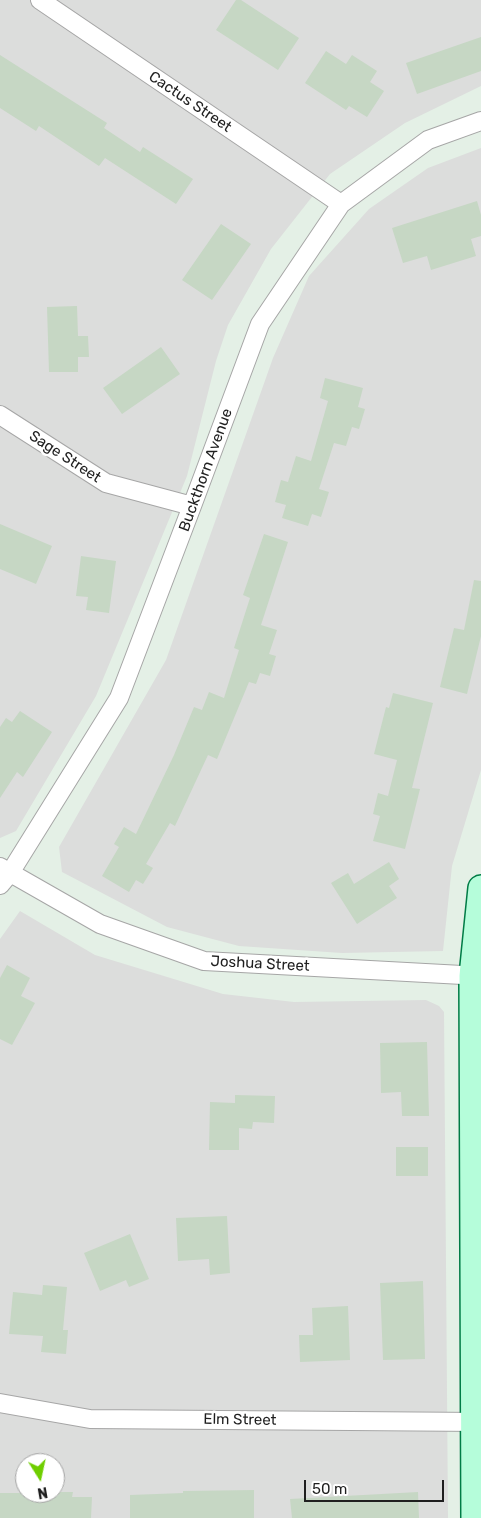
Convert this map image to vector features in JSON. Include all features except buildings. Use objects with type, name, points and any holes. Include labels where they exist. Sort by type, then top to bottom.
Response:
[{"type":"street","name":"Cactus Street","points":[[40,0],[341,204]]},
{"type":"street","name":"Buckthorn Avenue","points":[[3,875],[119,698],[260,324],[341,204],[428,140],[481,121]]},
{"type":"street","name":"Sage Street","points":[[0,414],[106,483],[192,506]]},
{"type":"street","name":"Joshua Street","points":[[3,875],[100,924],[204,961],[476,976]]},
{"type":"street","points":[[474,1518],[478,1422],[476,976],[481,888]]},
{"type":"street","name":"Elm Street","points":[[0,1403],[90,1419],[478,1422]]},
{"type":"shaded area","points":[[0,0],[481,0],[481,86],[405,123],[330,174],[271,249],[228,325],[216,361],[187,476],[96,696],[16,831],[0,838]]},
{"type":"shaded area","points":[[481,148],[481,770],[452,866],[443,951],[342,953],[239,946],[167,927],[62,872],[59,847],[166,660],[273,358],[309,276],[369,209],[428,168]]},
{"type":"shaded area","points":[[20,911],[95,955],[223,994],[294,1002],[426,1000],[439,1006],[444,1012],[448,1518],[0,1518],[0,939]]}]
